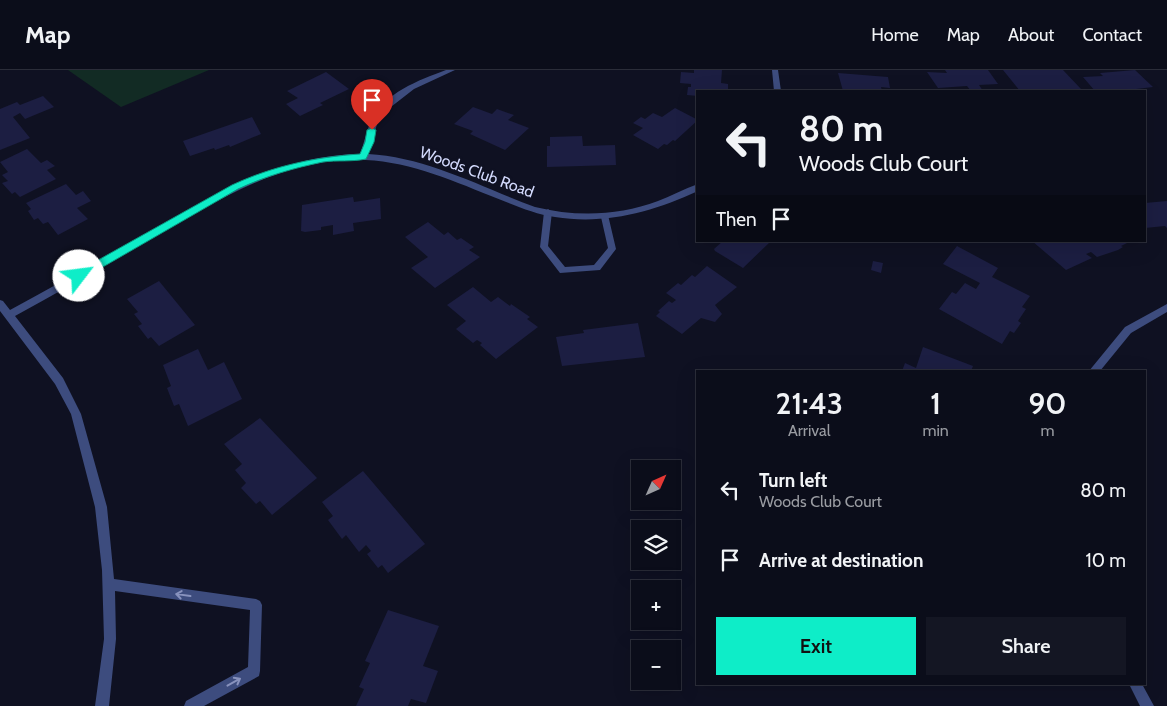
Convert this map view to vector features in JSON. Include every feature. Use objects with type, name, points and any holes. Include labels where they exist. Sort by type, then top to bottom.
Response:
[{"type":"street","points":[[363,157],[377,118],[385,108],[410,89],[452,70]]},
{"type":"street","points":[[775,70],[778,90]]},
{"type":"street","name":"Woods Club Road","points":[[9,315],[235,187],[256,177],[281,169],[325,159],[363,157],[395,159],[422,166],[535,210],[579,216],[605,217],[657,206],[696,188]]},
{"type":"street","points":[[548,212],[544,248],[564,272],[597,268],[612,249],[605,217]]},
{"type":"street","points":[[0,304],[60,381],[76,414],[101,507],[108,584],[110,639],[102,706]]},
{"type":"street","points":[[1095,370],[1128,330],[1167,308]]},
{"type":"street","points":[[108,584],[256,606],[254,671],[191,706]]},
{"type":"street","points":[[1135,685],[1147,706]]},
{"type":"green space","points":[[68,70],[209,70],[121,107]]},
{"type":"building","points":[[694,70],[722,70],[721,83],[728,84],[728,90],[696,90],[696,96],[687,95],[688,87],[691,87],[691,84],[680,83],[681,72],[694,73]]},
{"type":"building","points":[[945,70],[988,70],[998,84],[979,85],[982,90],[970,90],[967,86],[938,88],[927,72],[947,73]]},
{"type":"building","points":[[1003,70],[1063,70],[1081,89],[1076,90],[1019,90]]},
{"type":"building","points":[[1135,70],[1153,87],[1136,89],[1138,90],[1094,90],[1083,77],[1103,76],[1100,73]]},
{"type":"building","points":[[326,72],[349,89],[320,103],[323,105],[300,116],[286,104],[298,98],[287,91]]},
{"type":"building","points":[[838,73],[888,77],[890,88],[881,87],[882,90],[843,90]]},
{"type":"building","points":[[43,96],[54,107],[25,119],[20,113],[13,117],[30,138],[0,150],[0,109],[17,102],[20,105]]},
{"type":"building","points":[[473,107],[492,114],[497,109],[514,115],[508,120],[529,128],[505,150],[470,134],[473,131],[454,124]]},
{"type":"building","points":[[675,108],[696,119],[696,122],[675,141],[673,140],[667,145],[664,144],[658,149],[633,135],[643,128],[633,123],[641,117],[645,119],[653,113],[662,117]]},
{"type":"building","points":[[252,117],[261,134],[230,147],[229,145],[215,150],[214,148],[190,156],[183,141]]},
{"type":"building","points":[[582,136],[583,146],[615,145],[616,165],[547,167],[547,146],[550,146],[550,137]]},
{"type":"building","points":[[27,149],[41,163],[47,160],[55,166],[47,170],[56,179],[20,197],[15,192],[12,194],[2,183],[8,181],[2,175],[8,172],[0,162]]},
{"type":"building","points":[[66,184],[76,195],[83,191],[91,201],[77,208],[88,219],[58,235],[48,222],[43,224],[38,218],[34,220],[28,211],[31,209],[26,203]]},
{"type":"building","points":[[353,197],[354,202],[380,198],[381,219],[353,223],[354,231],[333,235],[333,225],[321,227],[321,230],[301,231],[302,205]]},
{"type":"building","points":[[1167,201],[1167,228],[1165,226],[1146,228],[1146,203]]},
{"type":"building","points":[[428,222],[444,235],[448,232],[457,240],[461,238],[474,247],[469,250],[480,257],[435,288],[411,268],[428,257],[405,237]]},
{"type":"building","points":[[722,242],[770,242],[743,268],[714,249]]},
{"type":"building","points":[[1033,242],[1129,242],[1118,250],[1097,257],[1091,252],[1086,254],[1092,258],[1066,270]]},
{"type":"building","points":[[957,246],[998,268],[992,277],[1030,296],[1022,307],[1026,309],[1018,321],[1021,323],[1014,333],[1010,331],[1002,344],[939,309],[952,292],[956,294],[965,283],[976,289],[980,283],[943,264]]},
{"type":"building","points":[[873,261],[883,263],[881,273],[871,270]]},
{"type":"building","points":[[707,266],[737,287],[715,305],[722,314],[715,322],[701,318],[682,334],[656,316],[660,312],[658,311],[669,301],[672,303],[676,300],[666,293],[678,283],[681,285],[692,275],[695,277]]},
{"type":"building","points":[[159,281],[195,325],[159,346],[151,337],[148,339],[138,326],[142,324],[134,314],[138,312],[127,299]]},
{"type":"building","points":[[473,287],[491,302],[498,297],[510,306],[511,304],[530,317],[527,319],[538,327],[496,359],[480,345],[482,343],[477,340],[473,343],[456,329],[466,321],[447,305]]},
{"type":"building","points":[[638,323],[645,357],[562,366],[556,337],[584,333],[583,330]]},
{"type":"building","points":[[923,347],[973,366],[971,370],[902,370],[905,363],[916,368]]},
{"type":"building","points":[[198,349],[208,370],[224,362],[242,399],[188,426],[179,404],[174,406],[167,388],[171,386],[163,365]]},
{"type":"building","points":[[260,418],[317,478],[272,515],[260,501],[256,504],[241,488],[246,483],[235,470],[242,464],[224,444]]},
{"type":"building","points":[[363,471],[425,544],[388,573],[382,565],[378,568],[367,554],[371,551],[366,545],[359,552],[346,535],[342,539],[328,520],[333,516],[322,502]]},
{"type":"building","points":[[388,610],[439,626],[423,666],[438,671],[426,703],[411,699],[408,706],[356,706],[364,689],[359,687],[370,663],[365,661]]},
{"type":"route","points":[[79,276],[235,187],[256,177],[325,159],[363,157],[370,142],[372,130]]}]
